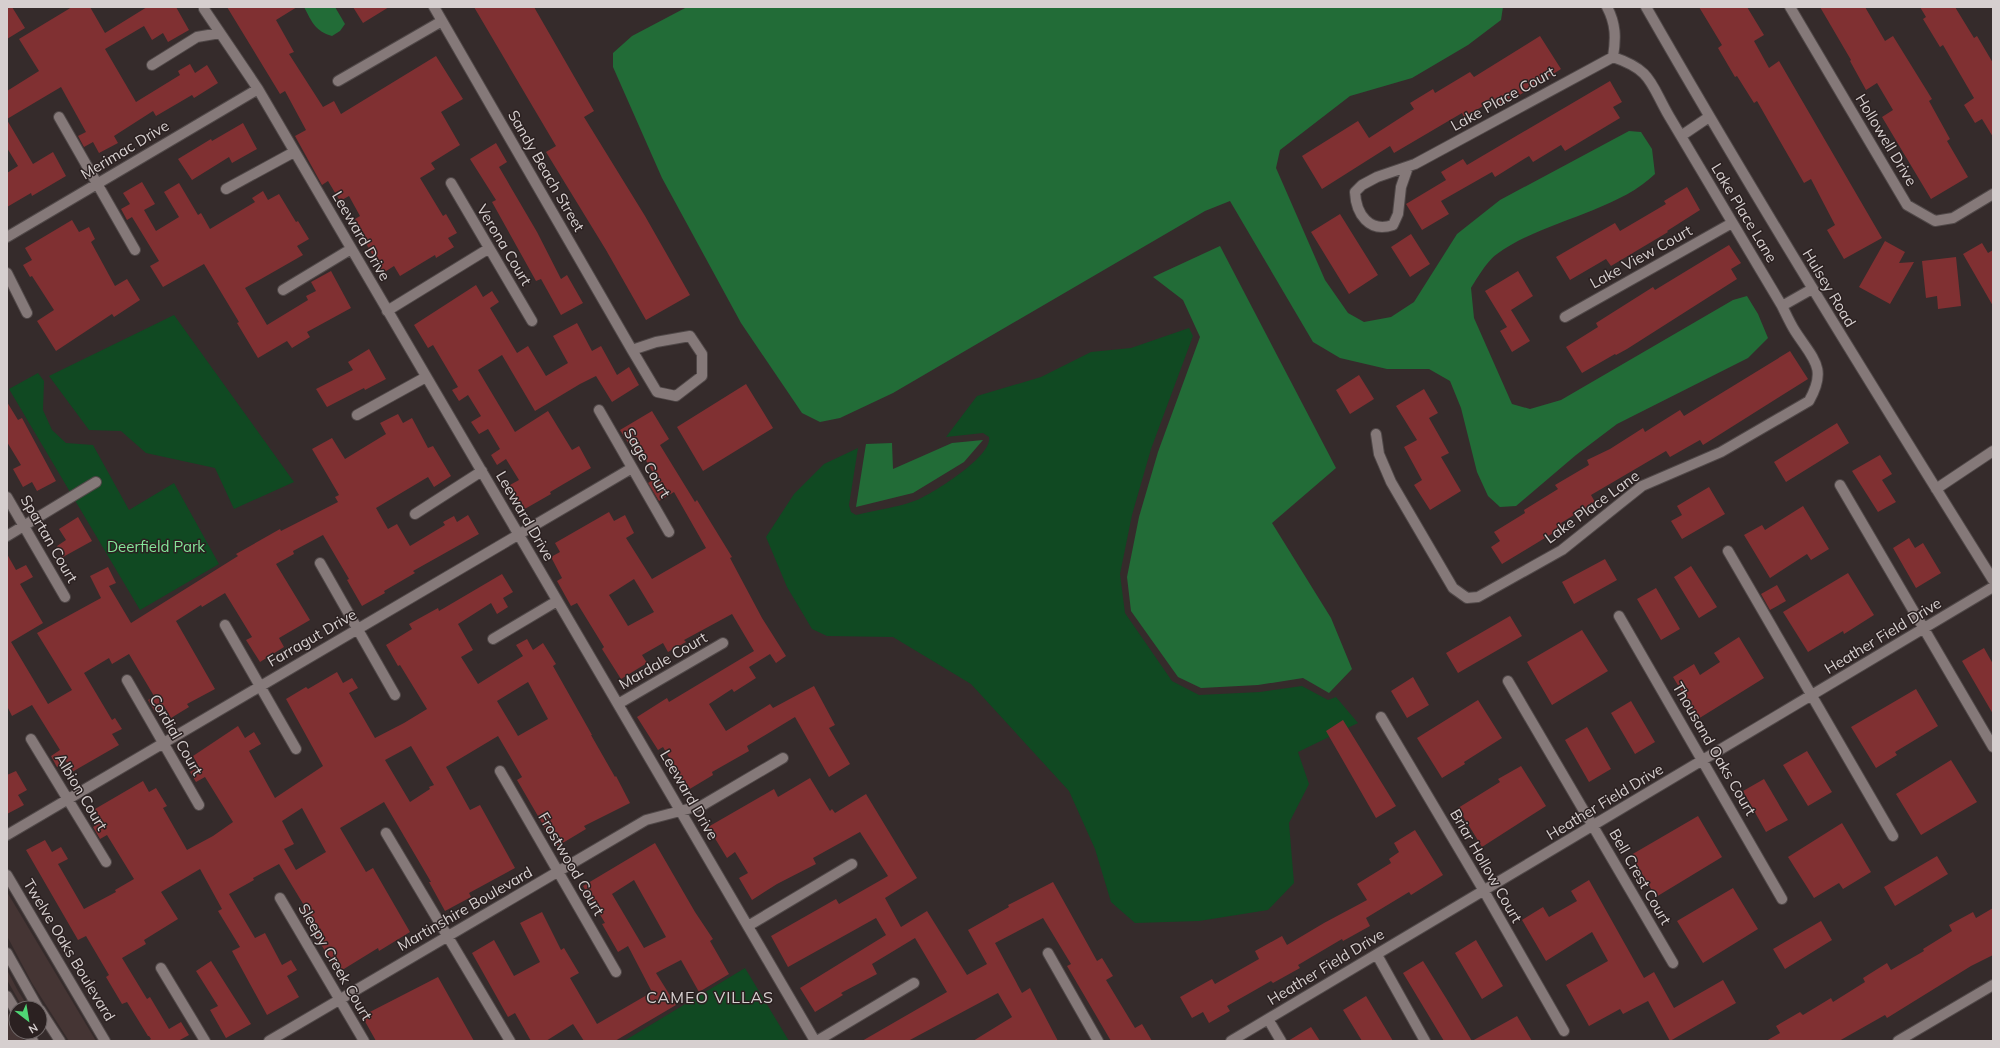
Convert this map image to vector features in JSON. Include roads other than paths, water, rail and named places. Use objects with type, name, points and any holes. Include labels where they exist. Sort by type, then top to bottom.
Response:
[{"type":"street","name":"Sandy Beach Street","points":[[434,7],[632,350],[657,392],[676,396],[702,376],[702,354],[690,336],[656,342],[632,350]]},
{"type":"street","points":[[1607,7],[1613,19],[1616,37],[1613,57]]},
{"type":"street","name":"Hulsey Road","points":[[1646,7],[1709,117],[1812,288],[1993,580]]},
{"type":"street","name":"Hollowell Drive","points":[[1790,7],[1907,205],[1935,221],[1953,218],[1993,194]]},
{"type":"street","name":"Leeward Drive","points":[[204,8],[258,89],[816,1041]]},
{"type":"street","points":[[338,81],[442,21]]},
{"type":"street","points":[[152,65],[197,37],[220,33]]},
{"type":"street","name":"Lake Place Lane","points":[[1376,434],[1379,454],[1392,482],[1453,588],[1467,598],[1478,597],[1562,550],[1642,486],[1722,452],[1809,401],[1816,388],[1819,378],[1816,361],[1794,330],[1782,306],[1732,223],[1721,201],[1658,96],[1653,84],[1638,67],[1613,57]]},
{"type":"street","name":"Lake Place Court","points":[[1408,167],[1401,187],[1398,214],[1393,225],[1382,229],[1374,227],[1367,221],[1356,202],[1355,192],[1362,185],[1377,177],[1415,164],[1613,57]]},
{"type":"street","name":"Merimac Drive","points":[[7,237],[258,89]]},
{"type":"street","points":[[59,117],[136,250]]},
{"type":"street","points":[[1681,136],[1709,117]]},
{"type":"street","points":[[226,189],[294,152]]},
{"type":"street","name":"Verona Court","points":[[450,183],[532,321]]},
{"type":"street","name":"Lake View Court","points":[[1565,317],[1732,223]]},
{"type":"street","points":[[283,290],[351,249]]},
{"type":"street","points":[[388,311],[488,249]]},
{"type":"street","points":[[7,274],[27,313]]},
{"type":"street","points":[[1782,306],[1812,288]]},
{"type":"street","points":[[357,415],[426,377]]},
{"type":"street","name":"Sage Court","points":[[599,410],[669,532]]},
{"type":"street","points":[[1936,489],[1993,451]]},
{"type":"street","name":"Farragut Drive","points":[[7,835],[632,468]]},
{"type":"street","points":[[415,514],[482,471]]},
{"type":"street","points":[[7,536],[96,482]]},
{"type":"street","points":[[1840,485],[1993,747]]},
{"type":"street","name":"Spartan Court","points":[[7,497],[65,596]]},
{"type":"street","points":[[1728,551],[1813,695],[1893,836]]},
{"type":"street","points":[[320,563],[395,695]]},
{"type":"street","name":"Heather Field Drive","points":[[1231,1041],[1704,761],[1993,587]]},
{"type":"street","points":[[493,639],[557,601]]},
{"type":"street","name":"Thousand Oaks Court","points":[[1619,616],[1782,898]]},
{"type":"street","points":[[225,625],[296,749]]},
{"type":"street","name":"Mardale Court","points":[[618,704],[723,643]]},
{"type":"street","name":"Cordial Court","points":[[127,680],[199,805]]},
{"type":"street","name":"Bell Crest Court","points":[[1508,681],[1594,826],[1672,963]]},
{"type":"street","name":"Briar Hollow Court","points":[[1381,717],[1484,891],[1564,1031]]},
{"type":"street","name":"Albion Court","points":[[31,738],[106,862]]},
{"type":"street","name":"Martinshire Boulevard","points":[[269,1041],[646,820],[703,805],[783,758]]},
{"type":"street","name":"Frostwood Court","points":[[500,771],[616,972]]},
{"type":"street","points":[[386,833],[510,1041]]},
{"type":"street","points":[[748,926],[852,864]]},
{"type":"street","name":"Twelve Oaks Boulevard","points":[[7,875],[105,1041]]},
{"type":"street","name":"Sleepy Creek Court","points":[[280,898],[364,1041]]},
{"type":"street","points":[[7,953],[34,1000]]},
{"type":"street","points":[[1048,953],[1098,1041]]},
{"type":"street","points":[[1377,955],[1425,1041]]},
{"type":"street","points":[[161,968],[205,1041]]},
{"type":"street","points":[[816,1041],[914,983]]},
{"type":"street","points":[[1898,1041],[1913,1037],[1993,985]]},
{"type":"street","points":[[1268,1019],[1281,1041]]},
{"type":"street","points":[[48,1023],[60,1041]]},
{"type":"district","name":"CAMEO VILLAS","points":[[710,997]]},
{"type":"park label","name":"Deerfield Park","points":[[156,547]]}]
